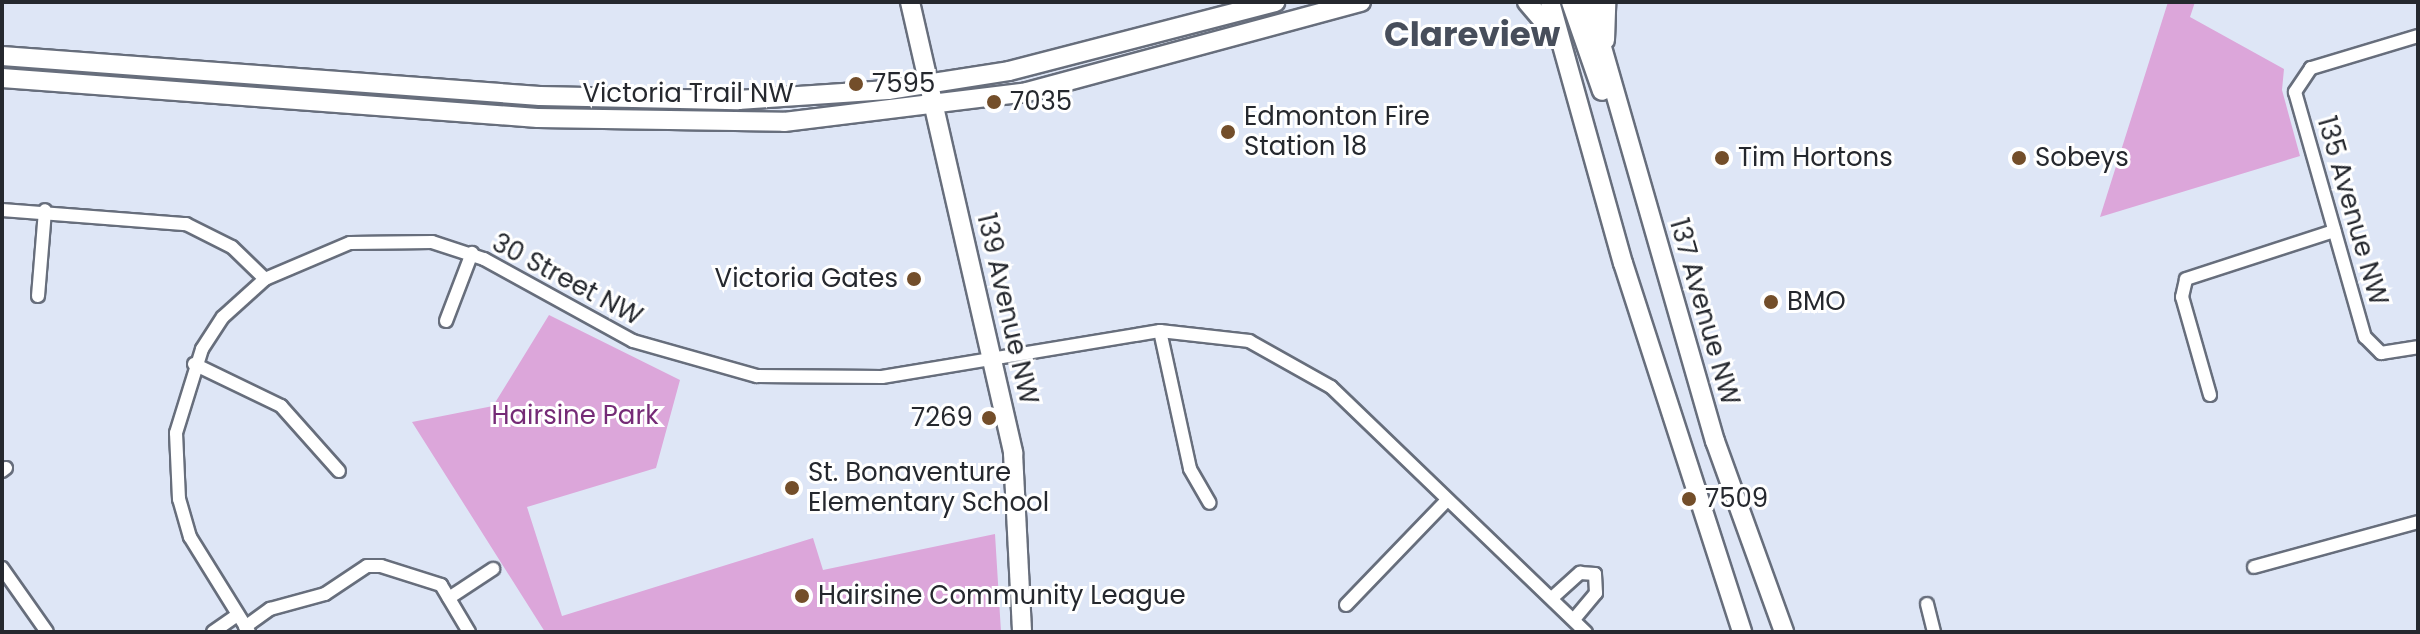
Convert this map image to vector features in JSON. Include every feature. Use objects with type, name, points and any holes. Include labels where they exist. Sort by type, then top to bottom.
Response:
[{"type":"main road","name":"139 Avenue NW","points":[[910,2],[929,108],[991,358],[1016,477],[1022,632]]},
{"type":"main road","name":"Victoria Trail NW","points":[[2,56],[675,101],[925,85],[1071,58],[1275,2]]},
{"type":"main road","name":"Victoria Trail NW","points":[[2,78],[538,118],[738,124],[929,108],[1086,79],[1361,2]]},
{"type":"main road","points":[[1527,2],[1563,45]]},
{"type":"main road","points":[[1550,2],[1677,438],[1742,632]]},
{"type":"main road","points":[[1571,2],[1645,202]]},
{"type":"main road","name":"137 Avenue NW","points":[[1589,2],[1715,441],[1784,632]]},
{"type":"main road","points":[[1605,59],[1606,2]]},
{"type":"street","name":"135 Avenue NW","points":[[2418,36],[2311,68],[2298,78],[2295,92],[2334,231],[2375,352],[2418,347]]},
{"type":"street","points":[[2,210],[45,210],[186,224],[232,247],[265,279]]},
{"type":"street","points":[[38,296],[45,210]]},
{"type":"street","points":[[2210,395],[2182,285],[2198,270],[2334,231]]},
{"type":"street","name":"30 Street NW","points":[[247,629],[196,551],[179,499],[177,416],[194,364],[223,317],[265,279],[323,250],[371,240],[432,242],[472,253],[602,328],[729,372],[852,380],[1160,331],[1231,337],[1293,361],[1331,387],[1586,632]]},
{"type":"street","name":"30 Street NW","points":[[446,321],[472,253]]},
{"type":"street","points":[[1160,331],[1190,469],[1210,503]]},
{"type":"street","points":[[194,364],[281,406],[339,471]]},
{"type":"street","points":[[1346,605],[1447,500]]},
{"type":"street","points":[[2254,567],[2418,522]]},
{"type":"street","points":[[247,629],[270,609],[325,594],[367,566],[430,579],[449,598],[469,632]]},
{"type":"street","points":[[2,568],[47,632]]},
{"type":"street","points":[[449,598],[493,569]]},
{"type":"street","points":[[1552,598],[1580,573],[1595,574],[1596,593],[1574,619]]},
{"type":"street","points":[[1927,604],[1934,632]]},
{"type":"street","points":[[213,632],[237,615]]},
{"type":"green space","points":[[2168,2],[2195,2],[2190,17],[2284,69],[2282,90],[2300,156],[2100,217]]},
{"type":"green space","name":"Hairsine Park","points":[[549,315],[680,380],[656,468],[527,507],[562,616],[813,538],[823,570],[995,534],[1001,632],[545,632],[412,422],[493,406]]},
{"type":"place","name":"7595","points":[[856,84]]},
{"type":"place","name":"7035","points":[[994,102]]},
{"type":"place","name":"Edmonton Fire Station 18","points":[[1228,132]]},
{"type":"place","name":"Tim Hortons","points":[[1722,158]]},
{"type":"place","name":"Sobeys","points":[[2019,158]]},
{"type":"place","name":"Victoria Gates","points":[[914,279]]},
{"type":"place","name":"BMO","points":[[1771,302]]},
{"type":"place","name":"7269","points":[[989,418]]},
{"type":"place","name":"St. Bonaventure Elementary School","points":[[792,488]]},
{"type":"place","name":"7509","points":[[1689,499]]},
{"type":"place","name":"Hairsine Community League","points":[[802,596]]},
{"type":"district","name":"Clareview","points":[[1472,35]]}]
